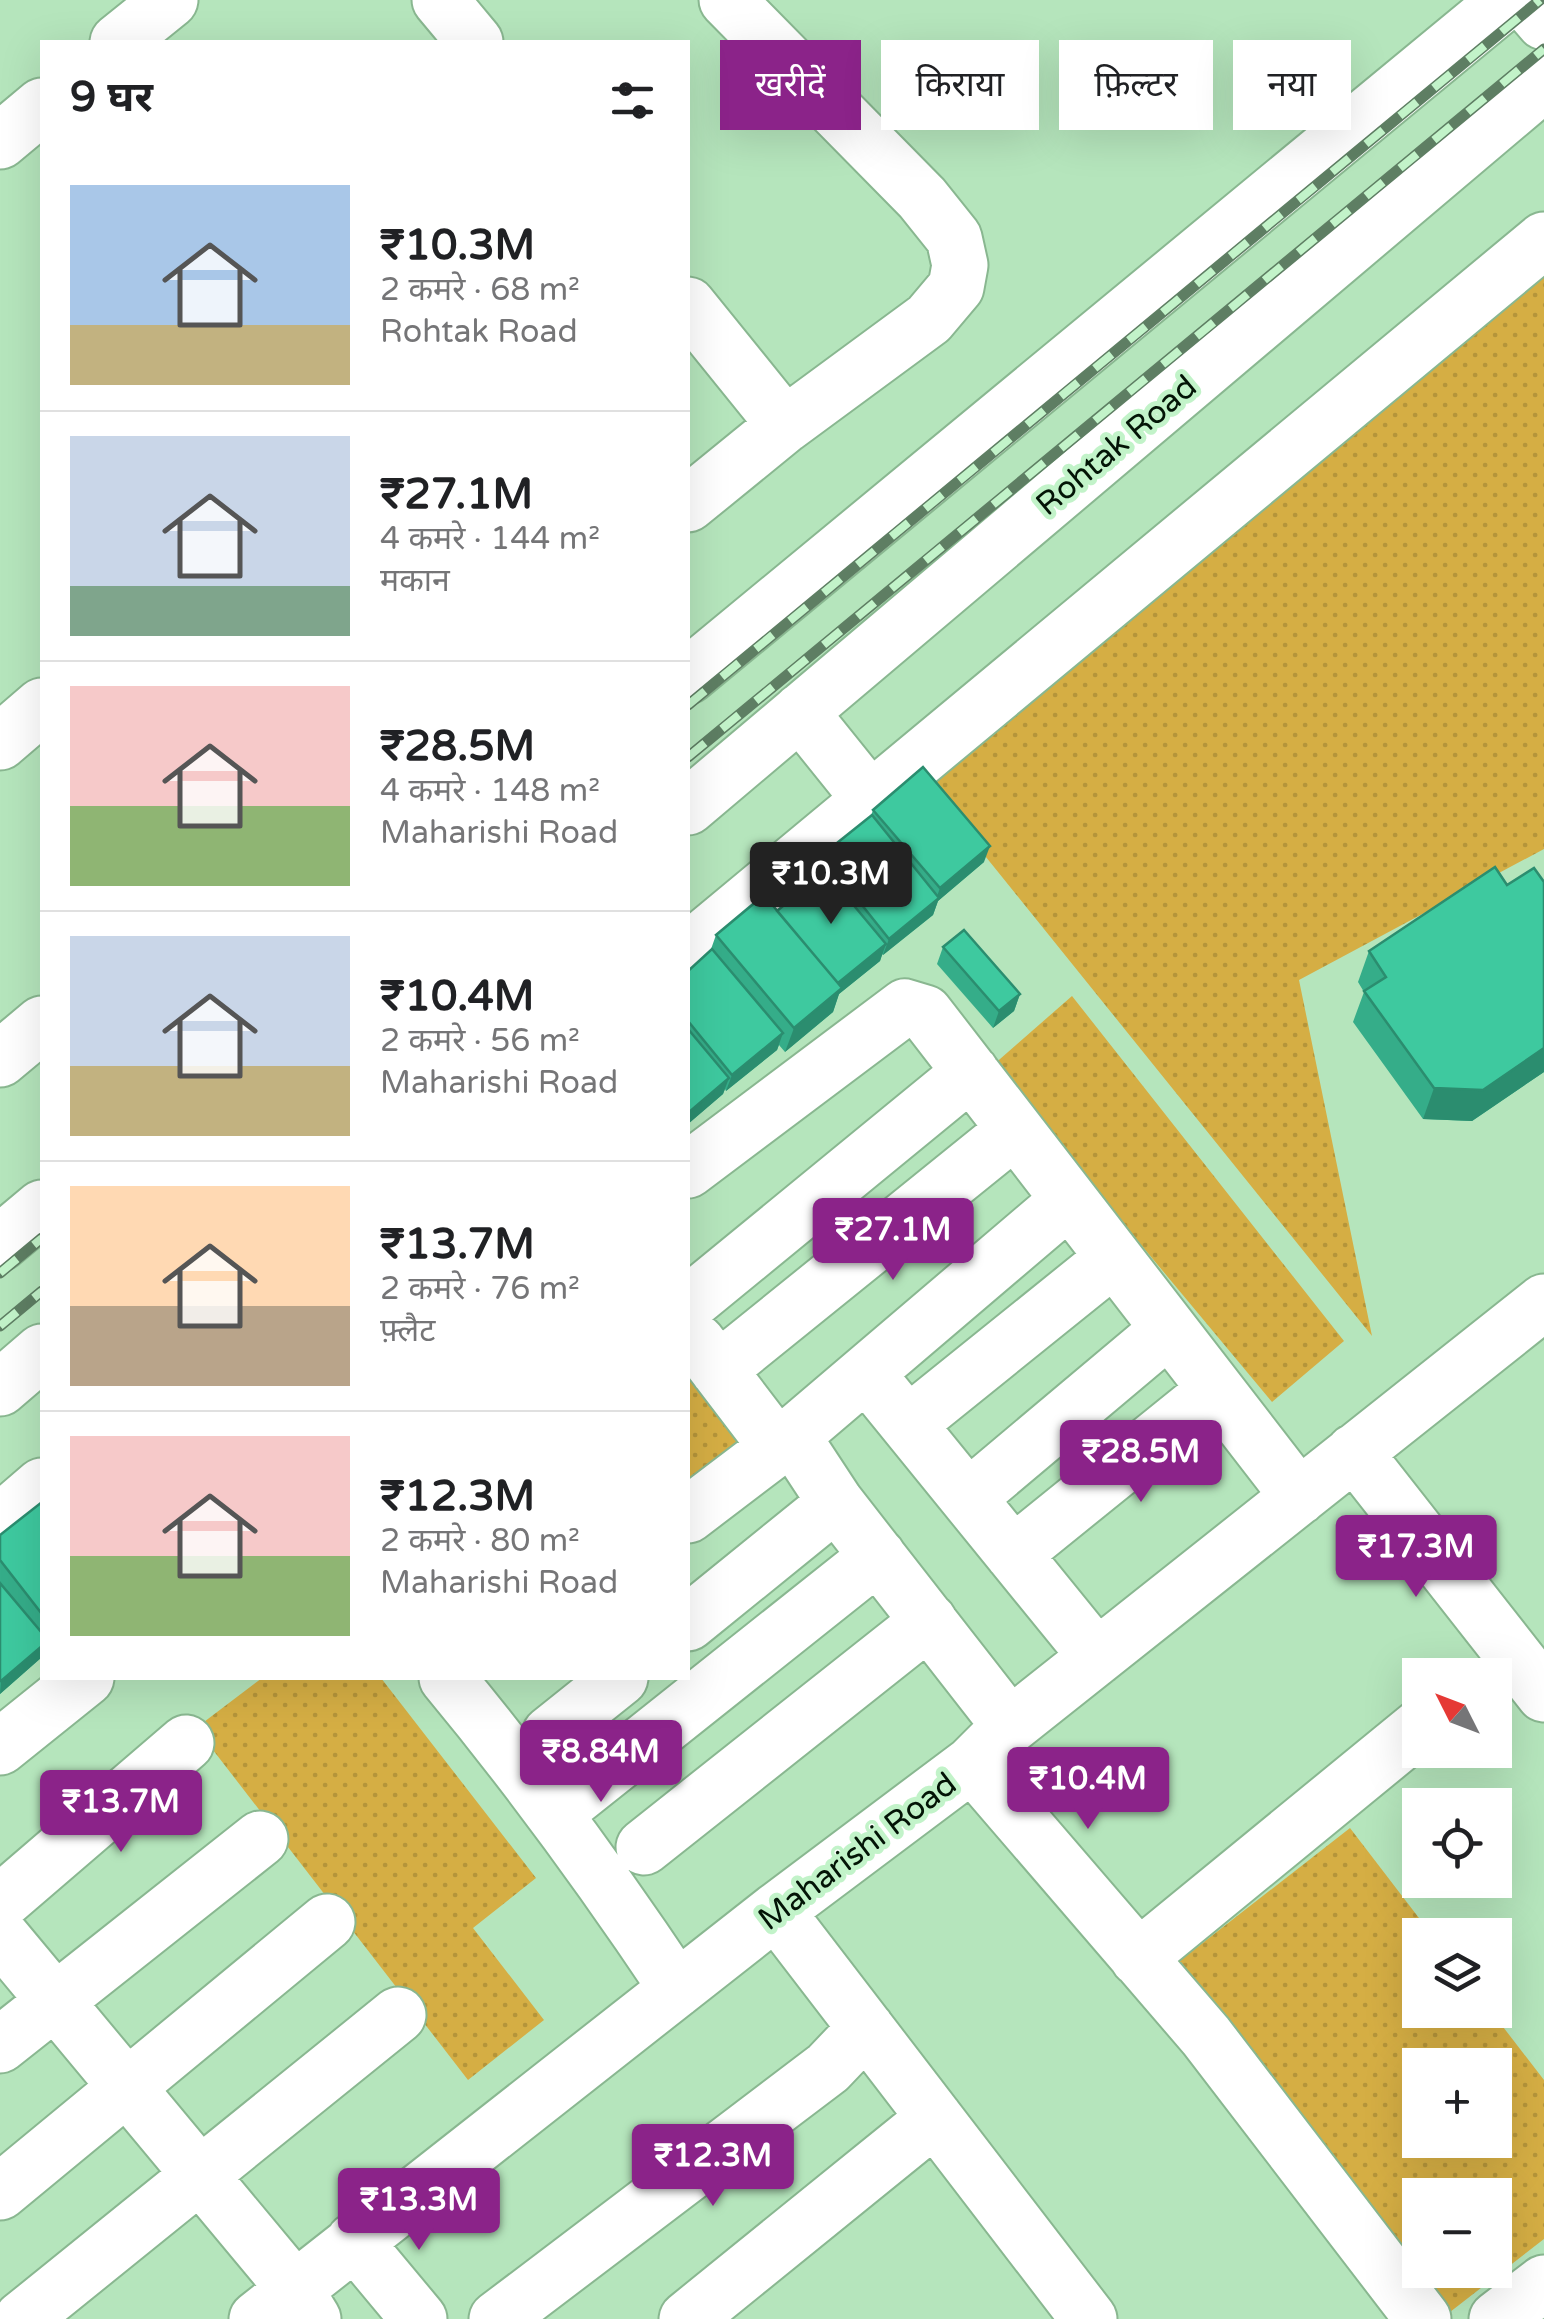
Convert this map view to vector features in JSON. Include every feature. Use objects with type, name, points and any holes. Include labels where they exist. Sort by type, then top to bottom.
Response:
[{"type":"street","points":[[120,40],[170,0]]},
{"type":"street","points":[[440,0],[473,40]]},
{"type":"street","points":[[690,502],[785,425],[929,319],[956,287],[960,265],[954,238],[922,198],[727,0]]},
{"type":"street","points":[[690,674],[1506,0]]},
{"type":"street","points":[[1525,0],[1544,22]]},
{"type":"street","name":"Rohtak Road","points":[[690,806],[1544,84]]},
{"type":"street","points":[[0,141],[40,108]]},
{"type":"street","points":[[690,949],[1544,240]]},
{"type":"street","points":[[690,307],[785,425]]},
{"type":"street","points":[[0,742],[40,708]]},
{"type":"street","points":[[800,712],[870,799]]},
{"type":"street","points":[[690,1168],[905,1007],[924,1013],[1299,1497]]},
{"type":"street","points":[[0,1059],[40,1026]]},
{"type":"street","points":[[690,1302],[971,1072]]},
{"type":"street","points":[[1010,1726],[836,1503],[703,1350],[1015,1130]]},
{"type":"street","points":[[690,1513],[784,1442],[1070,1200]]},
{"type":"street","points":[[0,1243],[40,1210]]},
{"type":"street","points":[[908,1424],[1114,1258]]},
{"type":"street","name":"Maharishi Road","points":[[288,2309],[354,2241],[776,1911],[972,1764],[1010,1726],[1544,1302]]},
{"type":"street","points":[[968,1498],[1169,1329]]},
{"type":"street","points":[[0,1388],[40,1354]]},
{"type":"street","points":[[866,1372],[1097,1657]]},
{"type":"street","points":[[1014,1554],[1216,1390]]},
{"type":"street","points":[[1354,1452],[1513,1674]]},
{"type":"street","points":[[0,1522],[40,1488]]},
{"type":"street","points":[[690,1621],[836,1503]]},
{"type":"street","points":[[554,1814],[878,1556]]},
{"type":"street","points":[[644,1847],[929,1621]]},
{"type":"street","points":[[0,1747],[84,1680]]},
{"type":"street","points":[[550,1734],[618,1680]]},
{"type":"street","points":[[458,1681],[678,1990]]},
{"type":"street","points":[[1138,1958],[1402,1742]]},
{"type":"street","points":[[0,1903],[186,1743]]},
{"type":"street","points":[[972,1764],[1206,2036],[1423,2319]]},
{"type":"street","points":[[0,2045],[260,1839]]},
{"type":"street","points":[[776,1911],[1089,2319]]},
{"type":"street","points":[[0,2192],[327,1922]]},
{"type":"street","points":[[0,1934],[198,2173],[288,2309]]},
{"type":"street","points":[[22,2319],[198,2173],[398,2016]]},
{"type":"street","points":[[497,2319],[828,2068],[866,2028]]},
{"type":"street","points":[[686,2319],[935,2118]]},
{"type":"street","points":[[354,2241],[420,2319]]},
{"type":"street","points":[[1497,2319],[1544,2283]]},
{"type":"shaded area","points":[[1544,274],[1544,849],[1299,980],[1372,1336],[919,774]]},
{"type":"shaded area","points":[[1072,996],[1344,1341],[1272,1402],[992,1066]]},
{"type":"shaded area","points":[[690,1353],[760,1442],[690,1481]]},
{"type":"shaded area","points":[[259,1680],[383,1680],[536,1878],[473,1928],[544,2020],[468,2080],[196,1728]]},
{"type":"shaded area","points":[[1350,1828],[1419,1918],[1402,1918],[1402,2028],[1504,2028],[1544,2080],[1544,2239],[1512,2264],[1512,2178],[1402,2178],[1402,2269],[1168,1970]]},
{"type":"shaded area","points":[[1417,2288],[1481,2288],[1441,2319]]},
{"type":"building","points":[[923,767],[990,846],[940,888],[873,810]]},
{"type":"building","points":[[872,815],[939,898],[889,939],[822,855]]},
{"type":"building","points":[[1495,867],[1507,885],[1534,868],[1544,882],[1544,1048],[1483,1090],[1434,1088],[1364,991],[1386,977],[1369,951]]},
{"type":"building","points":[[825,871],[886,944],[838,983],[777,911]]},
{"type":"building","points":[[764,895],[842,988],[794,1028],[716,935]]},
{"type":"building","points":[[964,930],[1020,994],[999,1011],[943,947]]},
{"type":"building","points":[[712,949],[783,1033],[732,1075],[690,1023],[690,969]]},
{"type":"building","points":[[690,1031],[729,1078],[690,1111]]},
{"type":"building","points":[[40,1504],[40,1611],[0,1560],[0,1535]]},
{"type":"building","points":[[0,1583],[40,1631],[40,1648],[0,1680]]},
{"type":"railway","points":[[690,703],[1540,0]]},
{"type":"railway","points":[[690,755],[1544,49]]},
{"type":"railway","points":[[0,1273],[40,1240]]},
{"type":"railway","points":[[0,1326],[40,1293]]}]
